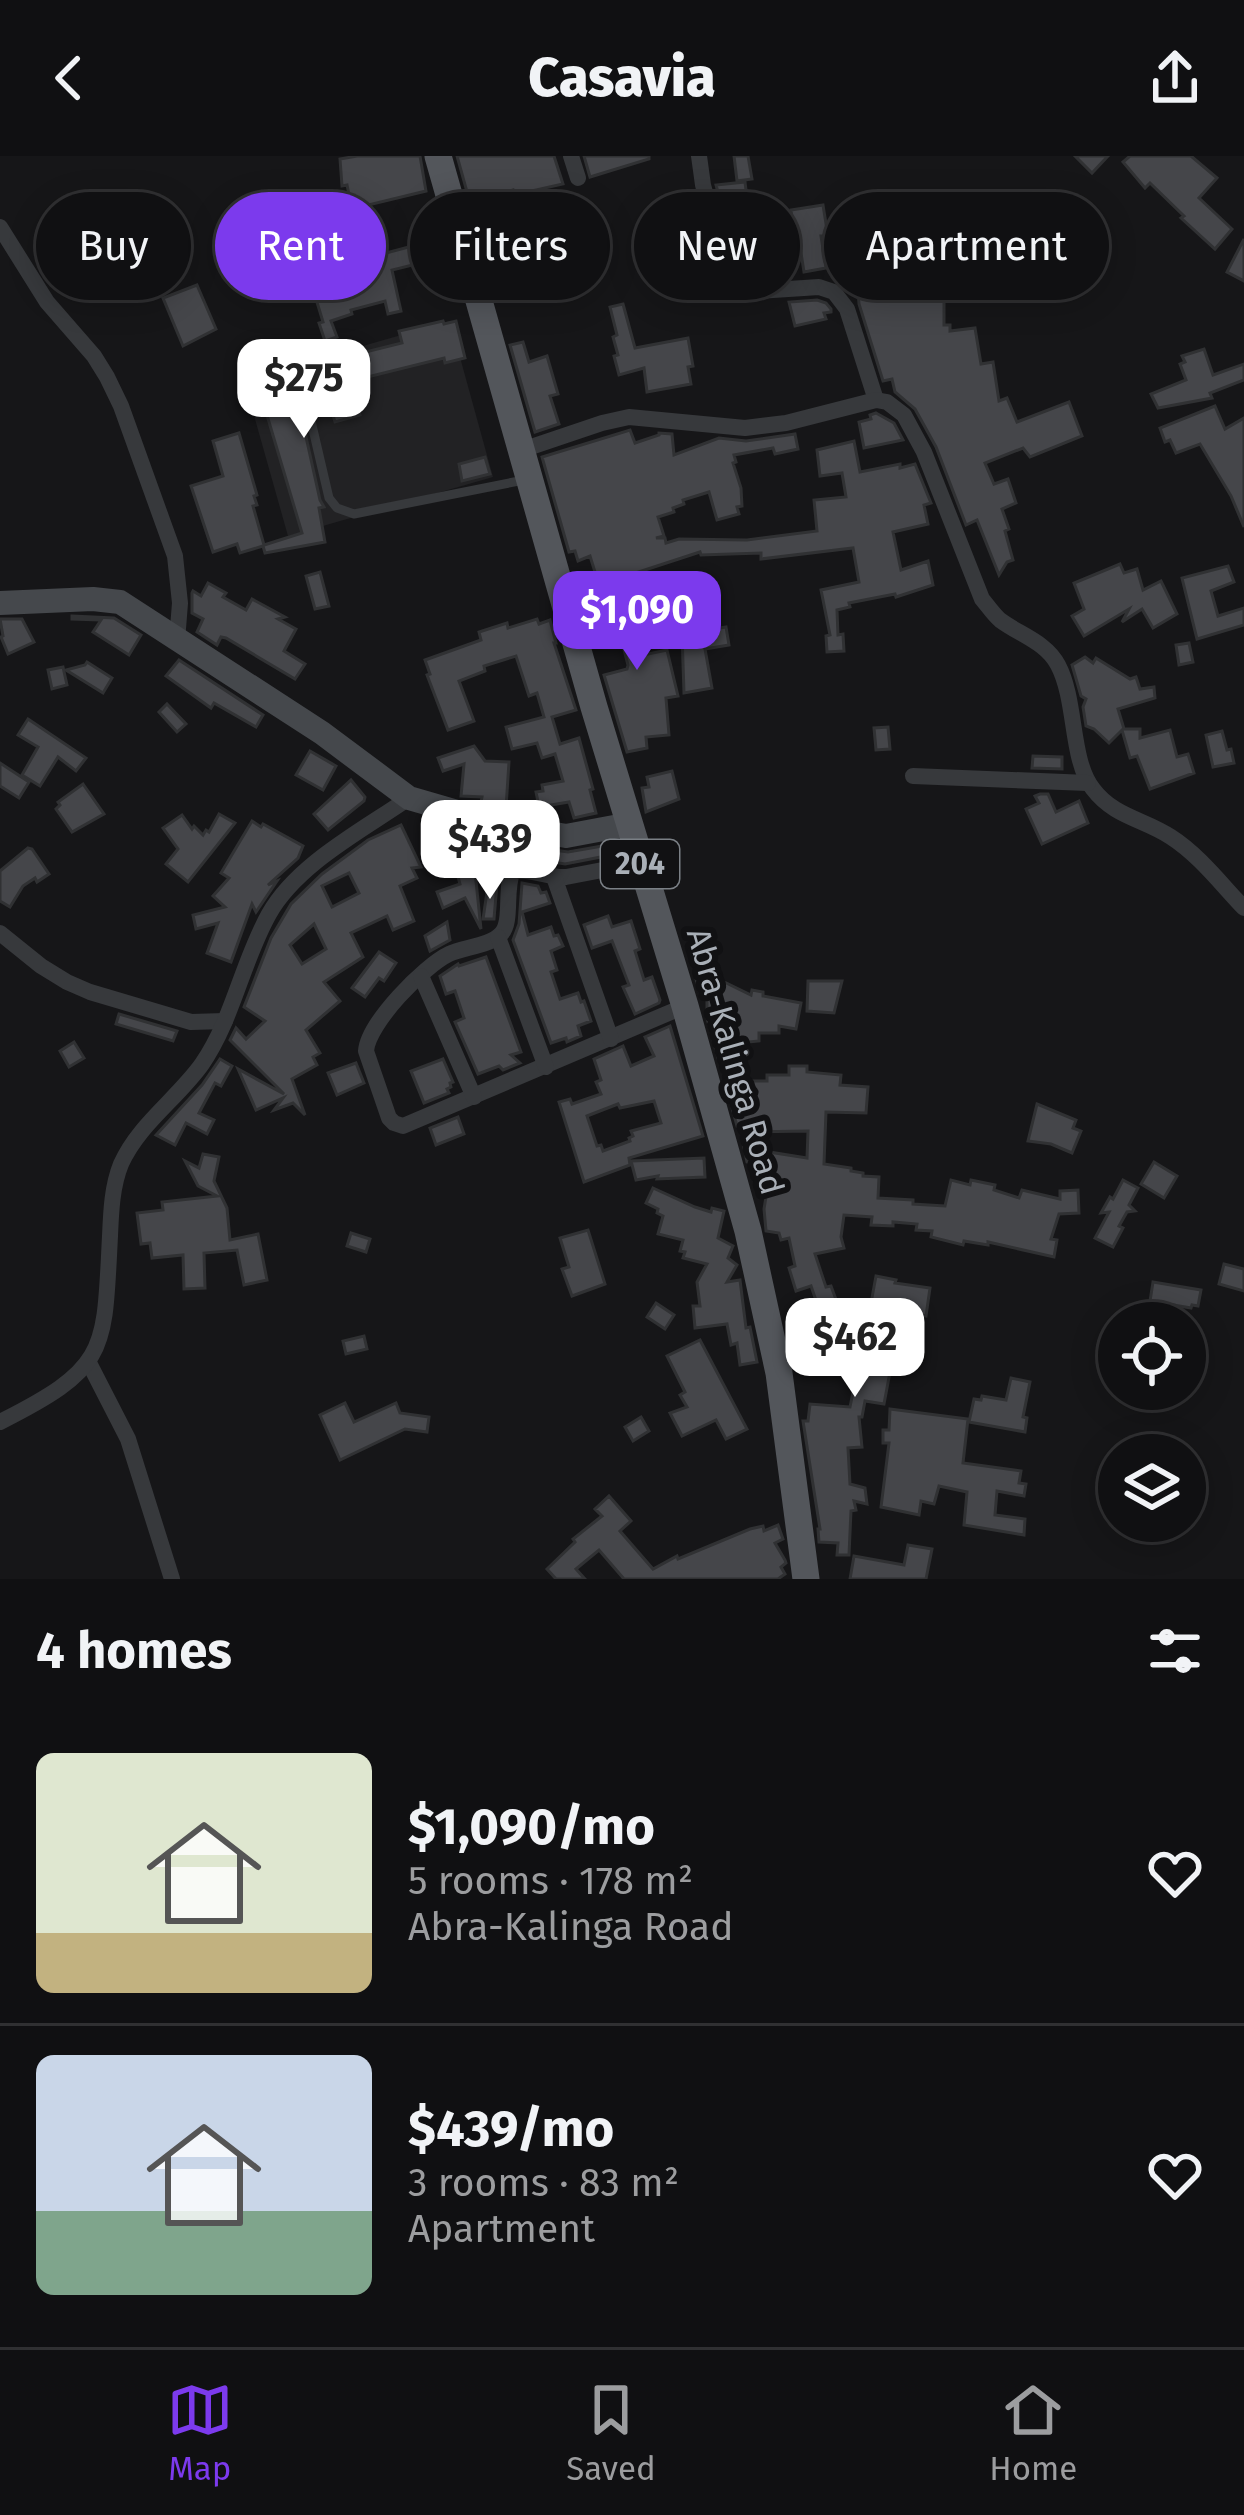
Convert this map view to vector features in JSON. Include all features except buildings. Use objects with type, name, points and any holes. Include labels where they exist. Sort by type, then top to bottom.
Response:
[{"type":"main road","name":"Abra-Kalinga Road","points":[[438,156],[748,1231],[779,1373],[806,1579]]},
{"type":"street","points":[[571,156],[578,178]]},
{"type":"street","points":[[699,156],[731,287],[744,292],[819,287],[834,292],[847,309],[876,400]]},
{"type":"street","points":[[0,227],[47,302],[94,356],[121,406],[176,556],[177,641]]},
{"type":"street","points":[[522,451],[629,417],[745,428],[786,423],[876,400],[896,406],[924,452],[982,599],[997,617],[1040,644],[1059,667],[1088,783],[1109,807],[1186,847],[1244,908]]},
{"type":"street","points":[[0,604],[110,600],[132,610],[322,733],[409,798],[495,823],[566,836],[630,824]]},
{"type":"street","points":[[913,776],[1088,783]]},
{"type":"street","points":[[0,1422],[56,1391],[89,1363],[106,1316],[112,1198],[120,1167],[133,1142],[202,1064],[225,1021],[260,932],[285,890],[409,798]]},
{"type":"street","points":[[640,862],[554,877],[513,871],[508,881],[506,924],[498,938],[444,957],[421,976],[379,1021],[367,1051],[389,1118],[403,1126],[685,1006]]},
{"type":"street","points":[[554,877],[611,1040]]},
{"type":"street","points":[[0,933],[41,966],[90,992],[191,1022],[225,1021]]},
{"type":"street","points":[[498,938],[546,1067]]},
{"type":"street","points":[[421,976],[474,1097]]},
{"type":"street","points":[[89,1363],[128,1439],[172,1579]]},
{"type":"lane","points":[[308,408],[329,498],[337,508],[353,514],[530,478]]},
{"type":"shaded area","points":[[450,321],[493,477],[288,536],[244,380]]}]
